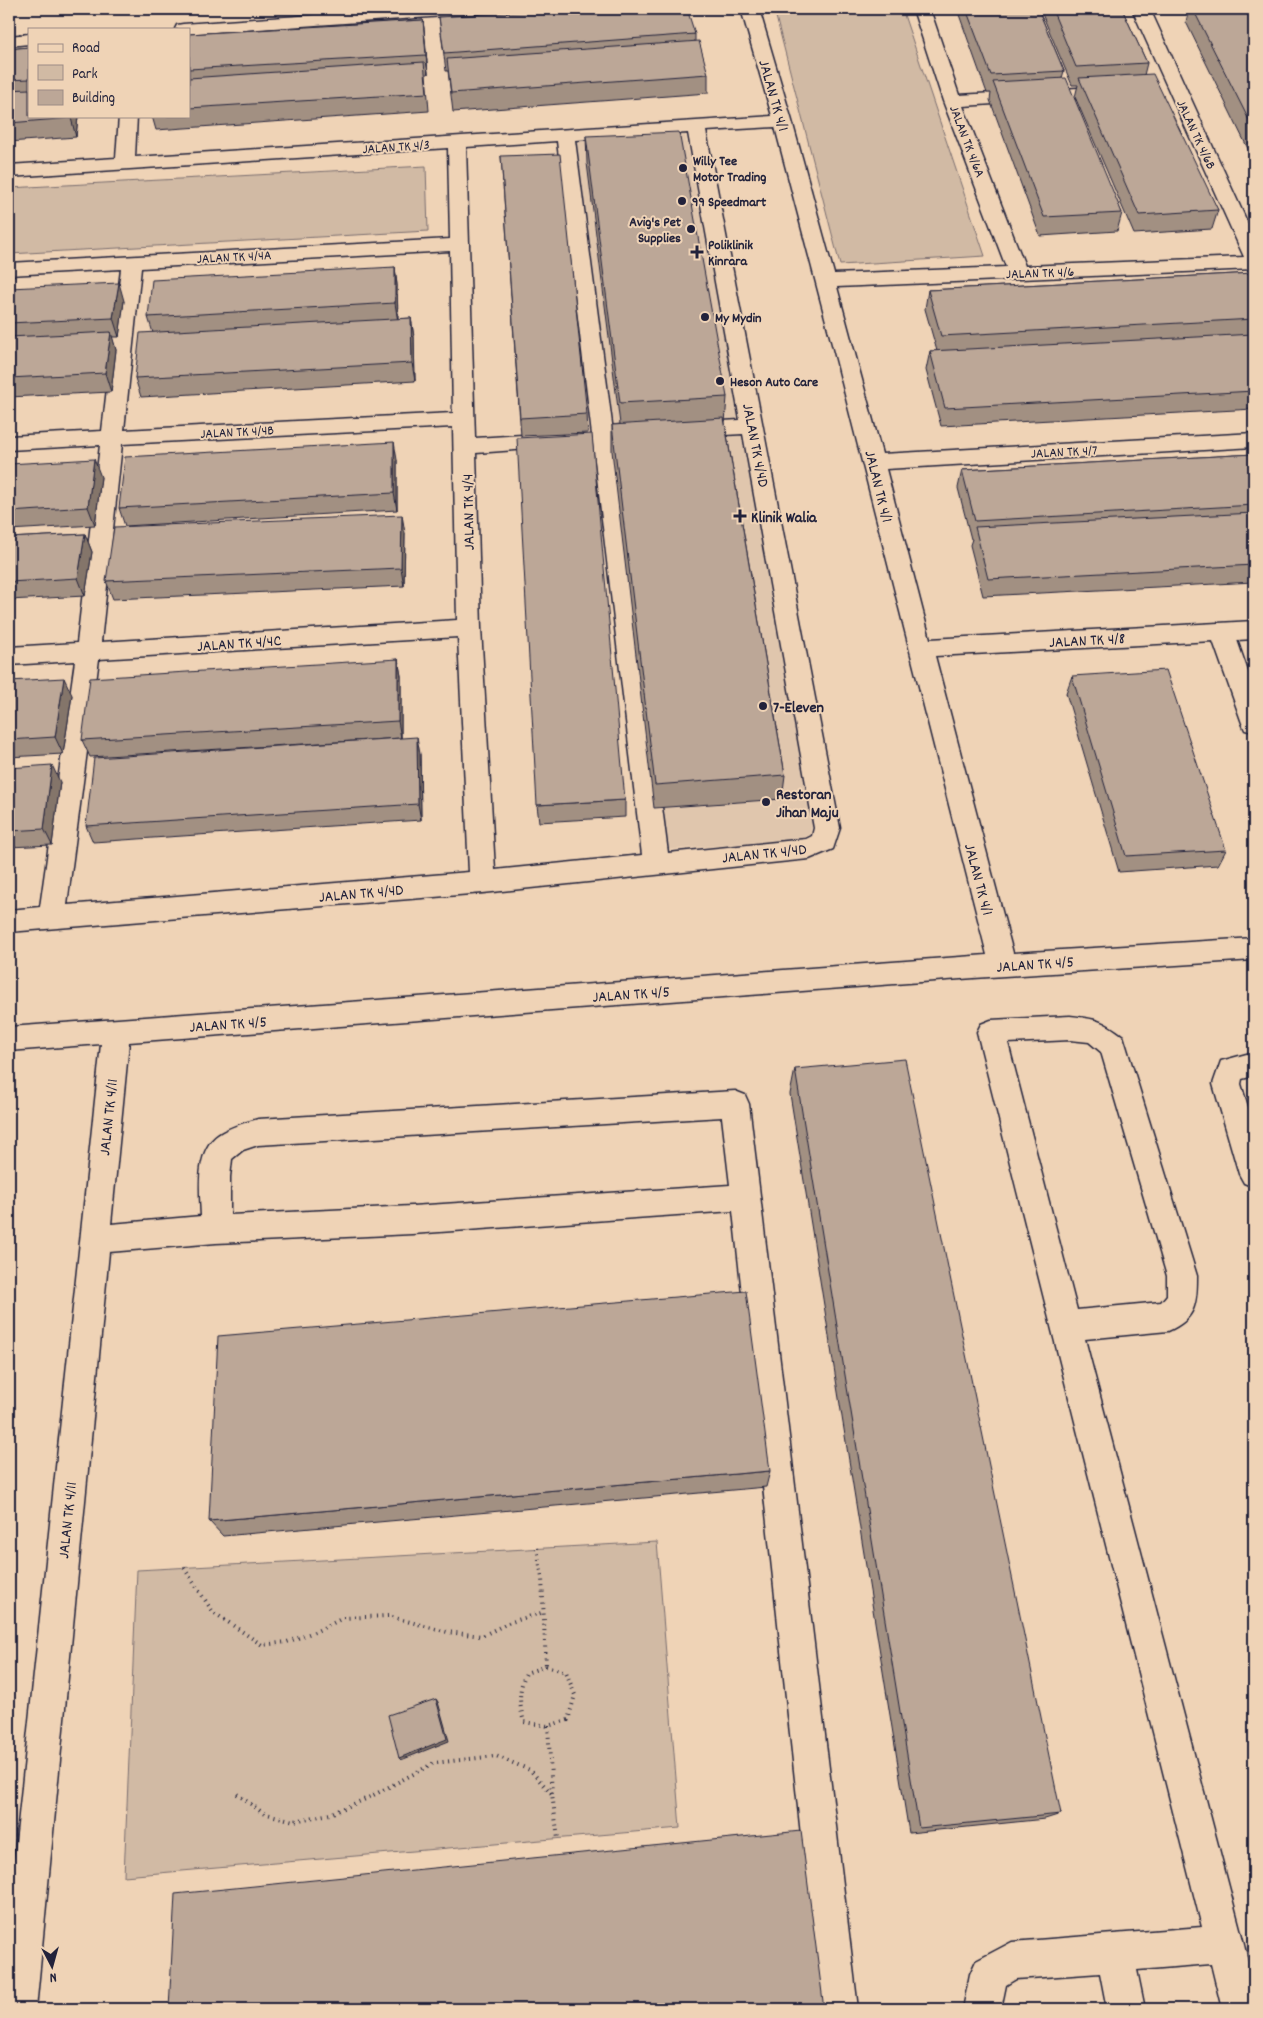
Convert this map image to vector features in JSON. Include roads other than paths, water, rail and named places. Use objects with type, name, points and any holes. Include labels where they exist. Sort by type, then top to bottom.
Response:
[{"type":"street","points":[[190,28],[270,16],[463,9]]},
{"type":"street","name":"JALAN TK 4/1","points":[[750,9],[783,121],[874,462],[920,648],[1003,965]]},
{"type":"street","name":"JALAN TK 4/6A","points":[[921,9],[952,101],[1018,273]]},
{"type":"street","name":"JALAN TK 4/6B","points":[[1141,9],[1254,258]]},
{"type":"street","points":[[9,41],[28,39]]},
{"type":"street","points":[[1156,89],[1176,88]]},
{"type":"street","points":[[952,101],[1127,90]]},
{"type":"street","points":[[125,162],[128,118]]},
{"type":"street","name":"JALAN TK 4/3","points":[[9,171],[125,162],[783,121]]},
{"type":"street","name":"JALAN TK 4/4D","points":[[9,921],[483,882],[809,849],[824,842],[827,828],[696,127]]},
{"type":"street","points":[[565,135],[594,437],[656,863]]},
{"type":"street","name":"JALAN TK 4/4","points":[[457,142],[470,628],[483,882]]},
{"type":"street","name":"JALAN TK 4/4A","points":[[9,269],[460,244]]},
{"type":"street","points":[[52,917],[88,652],[132,262]]},
{"type":"street","name":"JALAN TK 4/6","points":[[826,281],[1254,263]]},
{"type":"street","name":"JALAN TK 4/4B","points":[[9,443],[465,419]]},
{"type":"street","points":[[668,432],[753,426]]},
{"type":"street","points":[[465,446],[594,437]]},
{"type":"street","name":"JALAN TK 4/7","points":[[874,462],[1254,440]]},
{"type":"street","name":"JALAN TK 4/4C","points":[[9,656],[470,628]]},
{"type":"street","name":"JALAN TK 4/8","points":[[920,648],[1254,630]]},
{"type":"street","points":[[1222,632],[1254,724]]},
{"type":"street","name":"JALAN TK 4/5","points":[[9,1039],[1003,965],[1254,949]]},
{"type":"street","points":[[1066,1326],[1168,1316],[1182,1301],[1182,1276],[1113,1045],[1095,1031],[1070,1028],[991,1032],[1066,1326],[1242,2009]]},
{"type":"street","name":"JALAN TK 4/11","points":[[17,2009],[116,1032]]},
{"type":"street","points":[[1254,1064],[1231,1070],[1227,1084],[1254,1174]]},
{"type":"street","points":[[216,1229],[216,1177],[220,1152],[238,1137],[258,1132],[735,1104],[839,2009]]},
{"type":"street","points":[[95,1239],[216,1229],[412,1220],[746,1198]]},
{"type":"street","points":[[982,2009],[989,1974],[1012,1961],[1225,1944]]},
{"type":"street","points":[[1115,1953],[1126,2009]]},
{"type":"place","name":"Willy Tee Motor Trading","points":[[683,168]]},
{"type":"place","name":"99 Speedmart","points":[[682,201]]},
{"type":"place","name":"Avig's Pet Supplies","points":[[691,229]]},
{"type":"place","name":"Poliklinik Kinrara","points":[[697,252]]},
{"type":"place","name":"My Mydin","points":[[705,317]]},
{"type":"place","name":"Heson Auto Care","points":[[720,381]]},
{"type":"place","name":"Klinik Walia","points":[[740,516]]},
{"type":"place","name":"7-Eleven","points":[[763,706]]},
{"type":"place","name":"Restoran Jihan Maju","points":[[766,802]]}]
